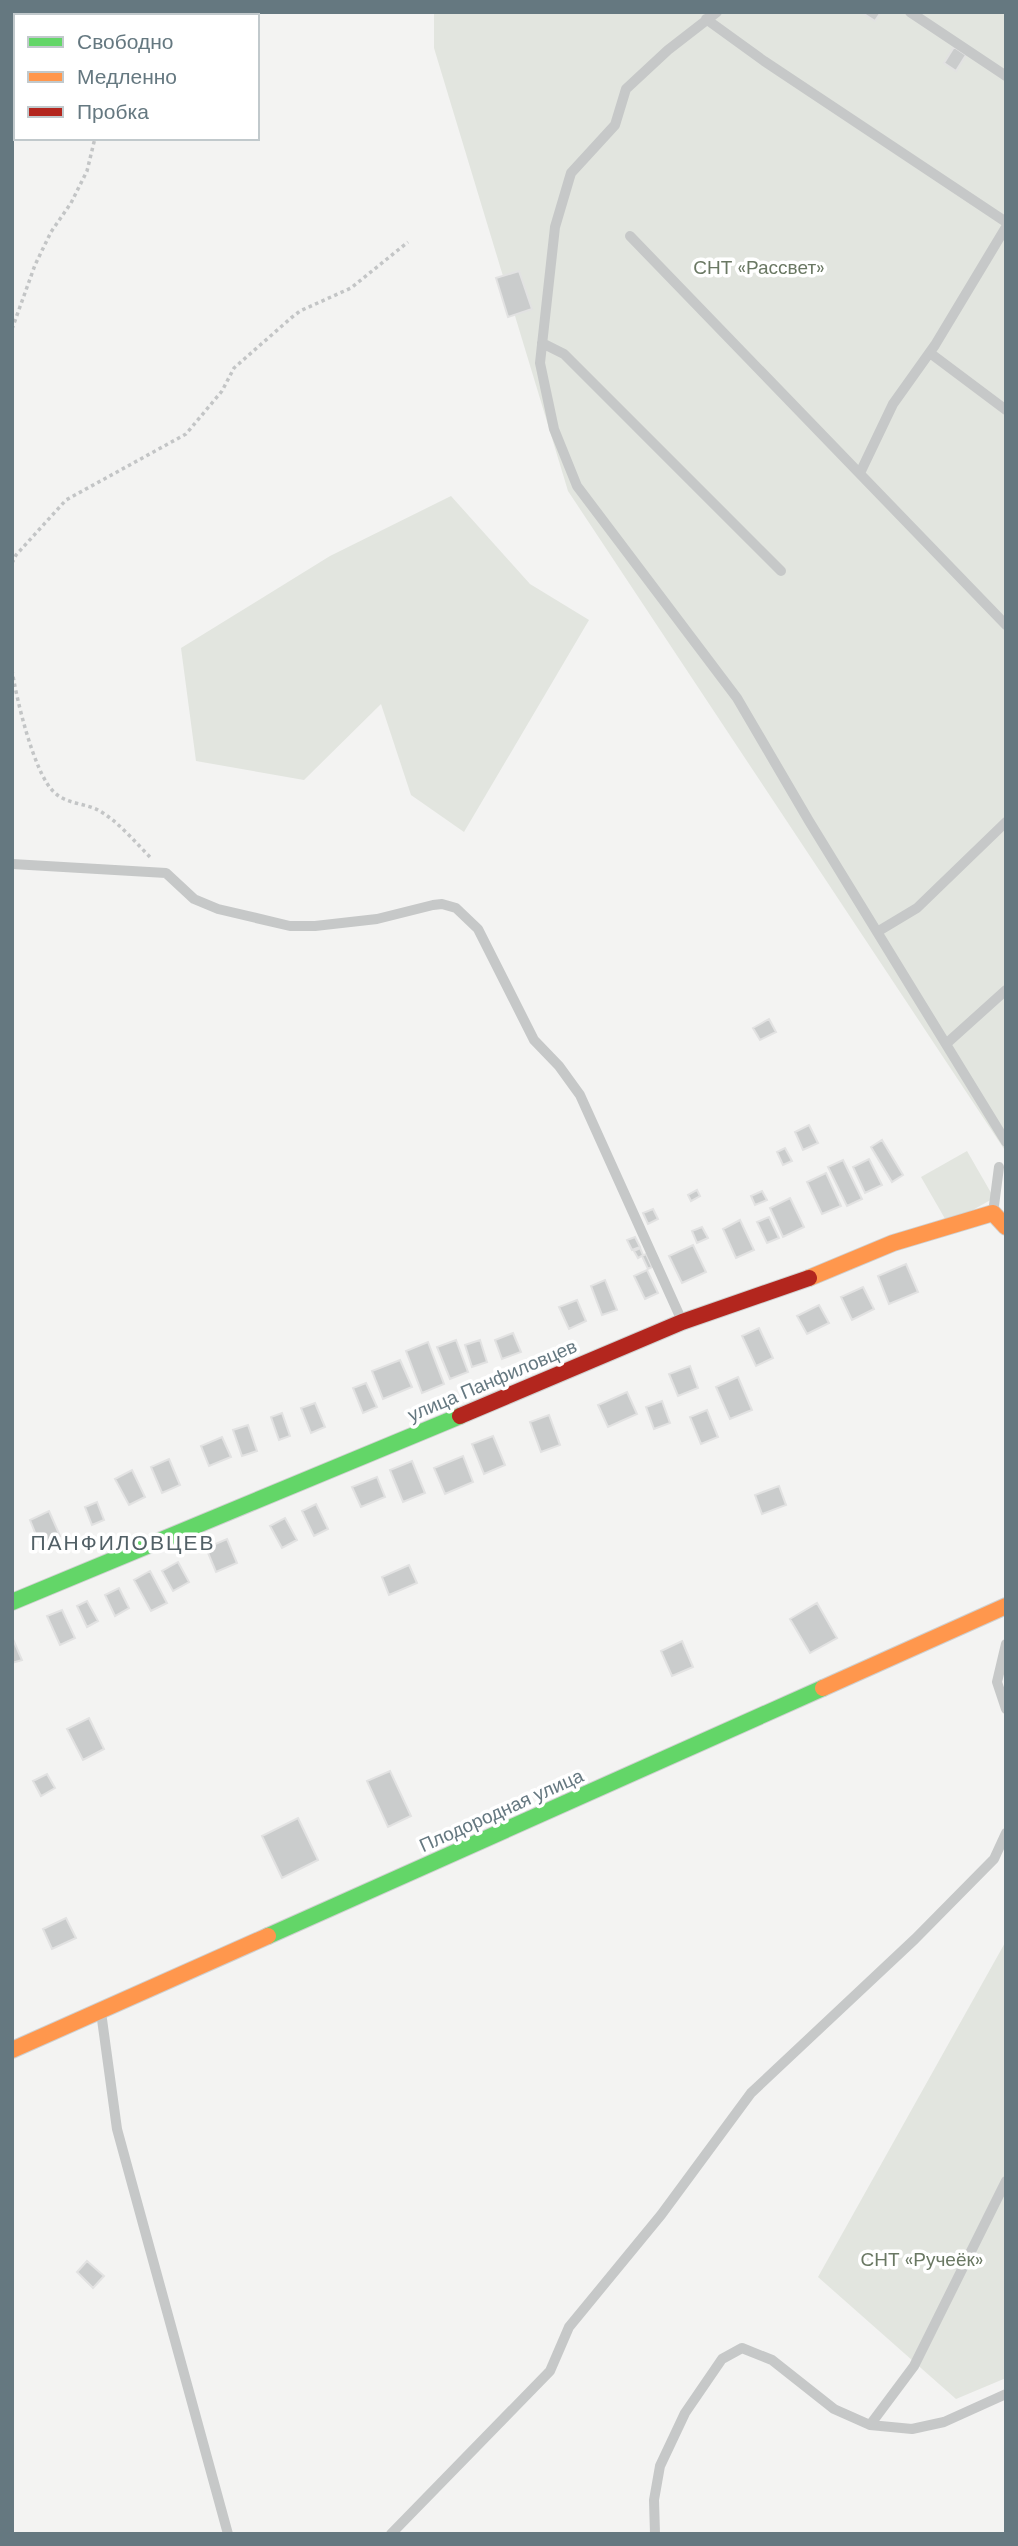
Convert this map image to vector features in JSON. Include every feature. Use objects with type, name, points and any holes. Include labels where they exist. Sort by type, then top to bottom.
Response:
[{"type":"street","name":"улица Панфиловцев","points":[[12,1602],[682,1322],[789,1286],[893,1243],[993,1213]]},
{"type":"street","points":[[993,1213],[1006,1227]]},
{"type":"street","name":"Плодородная улица","points":[[12,2050],[1006,1606]]},
{"type":"lane","points":[[717,12],[668,50],[626,89],[615,124],[571,173],[555,227],[540,363],[554,429],[578,486],[737,698],[1006,1142]]},
{"type":"lane","points":[[910,12],[1006,76]]},
{"type":"lane","points":[[706,19],[1006,225],[929,353],[893,404],[860,473]]},
{"type":"lane","points":[[630,236],[1006,625]]},
{"type":"lane","points":[[542,343],[564,354],[780,571]]},
{"type":"lane","points":[[929,353],[1006,410]]},
{"type":"lane","points":[[877,932],[916,908],[1006,822]]},
{"type":"lane","points":[[12,864],[166,873],[194,899],[218,909],[290,926],[377,919],[442,904],[456,908],[478,929],[534,1040],[559,1066],[580,1095],[682,1322]]},
{"type":"lane","points":[[946,1045],[1006,990]]},
{"type":"lane","points":[[993,1213],[999,1167]]},
{"type":"lane","points":[[1006,1644],[997,1682],[1006,1709]]},
{"type":"lane","points":[[391,2534],[550,2371],[569,2327],[661,2215],[751,2093],[915,1939],[994,1859],[1006,1833]]},
{"type":"lane","points":[[101,2012],[117,2129],[228,2534]]},
{"type":"lane","points":[[870,2425],[914,2366],[1006,2181]]},
{"type":"lane","points":[[655,2534],[654,2500],[660,2466],[685,2413],[722,2358],[743,2348],[772,2360],[834,2409],[870,2425],[912,2429],[944,2422],[1006,2394]]},
{"type":"path","points":[[12,329],[35,265],[51,232],[72,203],[86,171],[94,140]]},
{"type":"path","points":[[12,563],[14,556],[66,500],[186,434],[222,391],[234,368],[291,318],[300,311],[351,288],[408,242]]},
{"type":"path","points":[[12,670],[22,718],[46,783],[54,793],[65,800],[89,806],[110,819],[166,873]]},
{"type":"green space","name":"СНТ «Рассвет»","points":[[434,12],[1006,12],[1006,1152],[568,491],[434,48]]},
{"type":"green space","points":[[451,496],[530,584],[589,620],[464,832],[411,795],[381,704],[304,780],[196,761],[181,648],[330,556]]},
{"type":"green space","points":[[967,1151],[994,1198],[948,1224],[921,1177]]},
{"type":"green space","name":"СНТ «Ручеёк»","points":[[1006,1941],[1006,2378],[956,2399],[818,2277]]},
{"type":"building","points":[[861,12],[881,12],[875,21]]},
{"type":"building","points":[[954,47],[966,55],[956,71],[944,63]]},
{"type":"building","points":[[519,271],[532,309],[508,317],[496,278]]},
{"type":"building","points":[[769,1019],[776,1032],[760,1040],[753,1028]]},
{"type":"building","points":[[809,1125],[818,1143],[803,1150],[795,1132]]},
{"type":"building","points":[[882,1140],[903,1175],[892,1182],[871,1147]]},
{"type":"building","points":[[785,1148],[792,1161],[783,1165],[777,1152]]},
{"type":"building","points":[[869,1159],[882,1185],[865,1193],[853,1167]]},
{"type":"building","points":[[843,1160],[862,1199],[847,1206],[828,1167]]},
{"type":"building","points":[[826,1173],[841,1206],[822,1214],[807,1182]]},
{"type":"building","points":[[697,1190],[700,1196],[691,1201],[688,1195]]},
{"type":"building","points":[[762,1191],[767,1200],[755,1205],[751,1196]]},
{"type":"building","points":[[790,1198],[804,1227],[783,1237],[770,1208]]},
{"type":"building","points":[[653,1209],[658,1219],[648,1224],[643,1213]]},
{"type":"building","points":[[769,1217],[779,1238],[767,1243],[757,1222]]},
{"type":"building","points":[[740,1220],[754,1250],[736,1258],[723,1229]]},
{"type":"building","points":[[702,1227],[708,1238],[697,1243],[692,1231]]},
{"type":"building","points":[[635,1237],[640,1247],[632,1250],[627,1240]]},
{"type":"building","points":[[693,1245],[706,1272],[682,1283],[669,1256]]},
{"type":"building","points":[[640,1248],[643,1255],[638,1258],[634,1251]]},
{"type":"building","points":[[646,1254],[652,1267],[648,1269],[642,1256]]},
{"type":"building","points":[[906,1264],[918,1292],[889,1304],[878,1276]]},
{"type":"building","points":[[647,1270],[658,1293],[645,1299],[634,1276]]},
{"type":"building","points":[[605,1280],[617,1310],[602,1315],[591,1286]]},
{"type":"building","points":[[863,1287],[874,1309],[852,1320],[841,1297]]},
{"type":"building","points":[[577,1300],[586,1321],[569,1329],[559,1307]]},
{"type":"building","points":[[819,1305],[829,1323],[807,1334],[797,1316]]},
{"type":"building","points":[[759,1328],[773,1358],[756,1366],[742,1336]]},
{"type":"building","points":[[513,1333],[521,1352],[502,1359],[495,1340]]},
{"type":"building","points":[[456,1340],[468,1372],[450,1379],[437,1347]]},
{"type":"building","points":[[480,1340],[487,1362],[472,1367],[465,1345]]},
{"type":"building","points":[[428,1342],[444,1384],[422,1393],[406,1351]]},
{"type":"building","points":[[400,1360],[412,1387],[383,1399],[372,1371]]},
{"type":"building","points":[[690,1366],[698,1388],[678,1396],[669,1374]]},
{"type":"building","points":[[738,1377],[752,1410],[730,1419],[716,1387]]},
{"type":"building","points":[[366,1383],[377,1407],[363,1413],[353,1388]]},
{"type":"building","points":[[627,1392],[637,1414],[608,1427],[598,1405]]},
{"type":"building","points":[[662,1401],[670,1423],[654,1429],[646,1407]]},
{"type":"building","points":[[315,1403],[325,1427],[311,1433],[301,1408]]},
{"type":"building","points":[[707,1410],[718,1437],[701,1444],[690,1417]]},
{"type":"building","points":[[282,1413],[290,1436],[279,1440],[271,1417]]},
{"type":"building","points":[[549,1415],[560,1445],[541,1452],[530,1422]]},
{"type":"building","points":[[248,1425],[257,1451],[242,1456],[233,1430]]},
{"type":"building","points":[[493,1436],[505,1465],[484,1474],[472,1444]]},
{"type":"building","points":[[222,1437],[231,1457],[209,1466],[201,1446]]},
{"type":"building","points":[[463,1456],[473,1482],[445,1494],[434,1468]]},
{"type":"building","points":[[169,1459],[180,1485],[162,1493],[151,1467]]},
{"type":"building","points":[[412,1461],[425,1493],[403,1502],[390,1470]]},
{"type":"building","points":[[132,1470],[145,1497],[129,1505],[115,1479]]},
{"type":"building","points":[[377,1477],[385,1497],[361,1507],[352,1487]]},
{"type":"building","points":[[779,1486],[786,1505],[762,1514],[755,1495]]},
{"type":"building","points":[[97,1502],[104,1520],[92,1525],[85,1507]]},
{"type":"building","points":[[316,1504],[328,1529],[314,1536],[302,1511]]},
{"type":"building","points":[[49,1511],[60,1536],[40,1545],[30,1520]]},
{"type":"building","points":[[285,1518],[297,1540],[282,1548],[270,1526]]},
{"type":"building","points":[[227,1539],[237,1563],[216,1572],[206,1548]]},
{"type":"building","points":[[178,1562],[189,1582],[173,1591],[162,1571]]},
{"type":"building","points":[[409,1565],[417,1583],[389,1595],[382,1577]]},
{"type":"building","points":[[150,1571],[167,1603],[151,1611],[134,1580]]},
{"type":"building","points":[[119,1588],[129,1608],[115,1616],[105,1595]]},
{"type":"building","points":[[87,1601],[98,1621],[87,1627],[77,1606]]},
{"type":"building","points":[[817,1603],[837,1638],[810,1653],[790,1619]]},
{"type":"building","points":[[62,1610],[75,1638],[60,1645],[47,1616]]},
{"type":"building","points":[[12,1637],[22,1660],[12,1663]]},
{"type":"building","points":[[682,1641],[693,1667],[672,1676],[661,1651]]},
{"type":"building","points":[[89,1718],[104,1749],[83,1760],[67,1729]]},
{"type":"building","points":[[390,1771],[411,1816],[388,1827],[367,1781]]},
{"type":"building","points":[[47,1774],[55,1788],[41,1796],[33,1781]]},
{"type":"building","points":[[298,1818],[318,1860],[282,1878],[262,1836]]},
{"type":"building","points":[[66,1918],[76,1938],[52,1949],[43,1929]]},
{"type":"building","points":[[87,2261],[104,2276],[93,2288],[77,2272]]},
{"type":"traffic: fast","points":[[12,1602],[460,1416]]},
{"type":"traffic: fast","points":[[268,1936],[823,1688]]},
{"type":"traffic: slow","points":[[809,1278],[893,1243],[993,1213],[1006,1227]]},
{"type":"traffic: slow","points":[[823,1688],[1006,1606]]},
{"type":"traffic: slow","points":[[12,2050],[268,1936]]},
{"type":"traffic: jam","points":[[460,1416],[682,1322],[809,1278]]},
{"type":"district","name":"ПАНФИЛОВЦЕВ","points":[[123,1543]]}]
